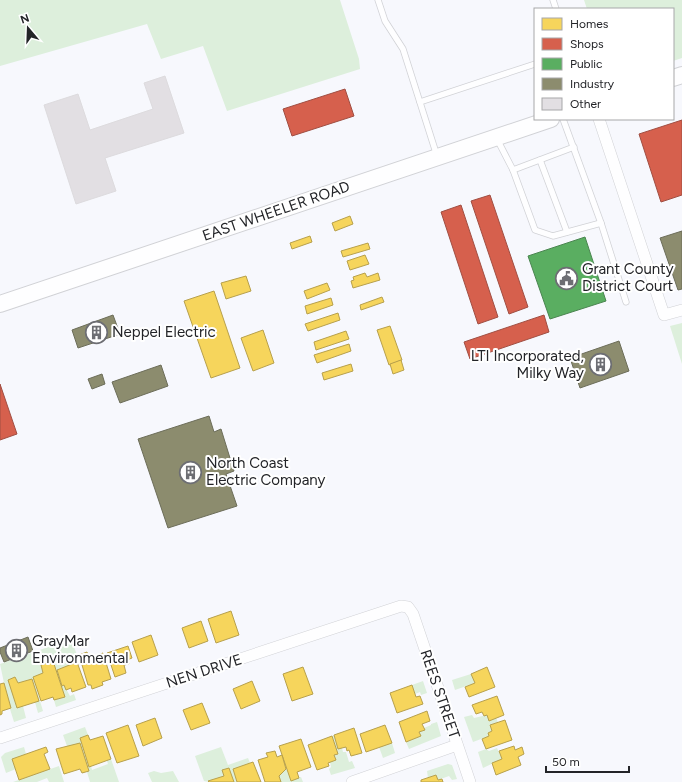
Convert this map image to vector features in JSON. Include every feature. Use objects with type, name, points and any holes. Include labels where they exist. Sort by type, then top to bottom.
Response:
[{"type":"main road","name":"EAST WHEELER ROAD","points":[[0,304],[548,120]]},
{"type":"street","points":[[599,120],[664,316],[682,310]]},
{"type":"street","name":"NEN DRIVE","points":[[0,738],[401,606],[408,607]]},
{"type":"street","name":"REES STREET","points":[[408,607],[413,614],[470,782]]},
{"type":"street","points":[[352,782],[457,745]]},
{"type":"lane","points":[[378,0],[386,21],[403,49],[438,157]]},
{"type":"lane","points":[[420,102],[534,64]]},
{"type":"lane","points":[[563,120],[601,223],[626,302]]},
{"type":"lane","points":[[496,138],[513,170],[535,230],[553,236],[601,223]]},
{"type":"lane","points":[[513,170],[574,147]]},
{"type":"lane","points":[[540,160],[568,232]]},
{"type":"green space","points":[[0,0],[340,0],[359,59],[360,69],[227,111],[203,46],[161,59],[147,24],[0,66]]},
{"type":"green space","points":[[584,0],[682,0],[682,58],[674,61],[674,8],[587,8]]},
{"type":"green space","points":[[682,323],[682,364],[670,326]]},
{"type":"green space","points":[[71,639],[77,655],[77,662],[57,670],[62,686],[64,685],[70,696],[74,694],[76,700],[56,707],[54,700],[64,697],[53,661],[41,665],[43,673],[33,677],[43,711],[38,713],[35,702],[39,700],[32,679],[18,683],[15,677],[8,680],[17,708],[23,706],[26,718],[14,722],[0,664]]},
{"type":"green space","points":[[471,674],[475,683],[455,690],[452,680]]},
{"type":"green space","points":[[423,681],[427,693],[421,695],[420,692],[415,694],[412,685]]},
{"type":"green space","points":[[472,715],[474,718],[487,715],[496,718],[498,722],[490,725],[492,731],[488,733],[489,736],[473,742],[464,717]]},
{"type":"green space","points":[[437,722],[441,736],[409,749],[406,742],[421,736],[419,732]]},
{"type":"green space","points":[[85,727],[88,735],[80,738],[89,766],[91,766],[92,770],[108,764],[107,761],[111,759],[119,782],[90,782],[87,772],[89,771],[80,744],[70,747],[67,746],[63,735]]},
{"type":"green space","points":[[334,735],[338,749],[342,748],[343,752],[346,752],[349,762],[352,761],[355,768],[331,775],[329,769],[331,767],[330,762],[336,760],[334,755],[338,754],[332,736]]},
{"type":"green space","points":[[392,743],[395,753],[383,758],[379,747]]},
{"type":"green space","points":[[24,747],[26,754],[12,759],[16,769],[6,773],[1,757],[5,753]]},
{"type":"green space","points":[[221,747],[228,765],[248,758],[250,763],[233,769],[237,782],[234,782],[229,768],[222,770],[224,776],[209,782],[204,781],[195,756]]},
{"type":"green space","points":[[497,748],[502,759],[483,768],[478,752],[486,749],[489,751]]},
{"type":"green space","points":[[282,755],[291,780],[301,777],[303,782],[281,782],[279,776]]},
{"type":"green space","points":[[448,764],[452,765],[457,779],[452,780],[449,776],[438,780],[436,775],[428,778],[427,771]]},
{"type":"green space","points":[[59,766],[64,782],[49,782],[47,778],[37,782],[13,782]]},
{"type":"green space","points":[[154,771],[161,773],[173,771],[179,782],[152,782],[148,773]]},
{"type":"building: Homes","points":[[350,216],[353,224],[335,231],[332,223]]},
{"type":"building: Homes","points":[[310,236],[312,242],[292,249],[290,243]]},
{"type":"building: Homes","points":[[368,243],[370,249],[343,257],[341,251]]},
{"type":"building: Homes","points":[[365,255],[369,264],[350,270],[347,261]]},
{"type":"building: Homes","points":[[365,273],[367,277],[378,273],[380,280],[353,288],[351,281],[354,280],[353,277]]},
{"type":"building: Homes","points":[[246,276],[251,291],[226,299],[221,283]]},
{"type":"building: Homes","points":[[327,283],[330,290],[307,299],[304,291]]},
{"type":"building: Homes","points":[[214,291],[240,368],[211,378],[184,301]]},
{"type":"building: Homes","points":[[382,297],[384,302],[361,310],[360,305]]},
{"type":"building: Homes","points":[[331,298],[333,305],[307,314],[305,306]]},
{"type":"building: Homes","points":[[338,313],[340,320],[308,331],[305,324]]},
{"type":"building: Homes","points":[[390,326],[402,360],[389,365],[377,330]]},
{"type":"building: Homes","points":[[263,330],[274,363],[253,371],[241,338]]},
{"type":"building: Homes","points":[[346,331],[349,339],[316,350],[314,342]]},
{"type":"building: Homes","points":[[349,344],[351,351],[317,363],[314,355]]},
{"type":"building: Homes","points":[[401,360],[404,370],[393,374],[390,364]]},
{"type":"building: Homes","points":[[351,364],[353,371],[324,380],[322,373]]},
{"type":"building: Homes","points":[[231,611],[239,635],[216,643],[208,619]]},
{"type":"building: Homes","points":[[201,621],[208,641],[189,648],[182,628]]},
{"type":"building: Homes","points":[[151,635],[158,655],[139,662],[132,642]]},
{"type":"building: Homes","points":[[128,646],[132,658],[127,660],[129,664],[124,665],[126,673],[115,677],[107,653]]},
{"type":"building: Homes","points":[[87,652],[89,658],[103,653],[111,679],[102,682],[103,685],[92,689],[91,685],[88,685],[79,655]]},
{"type":"building: Homes","points":[[53,661],[65,697],[54,700],[53,697],[41,701],[33,677],[43,673],[41,665]]},
{"type":"building: Homes","points":[[77,662],[86,687],[72,692],[71,688],[66,690],[64,685],[62,686],[57,670]]},
{"type":"building: Homes","points":[[303,667],[313,694],[292,701],[283,674]]},
{"type":"building: Homes","points":[[487,667],[495,687],[469,697],[465,687],[475,683],[471,674]]},
{"type":"building: Homes","points":[[15,677],[18,683],[32,679],[39,701],[17,708],[8,680]]},
{"type":"building: Homes","points":[[252,681],[260,701],[241,709],[233,689]]},
{"type":"building: Homes","points":[[4,683],[11,708],[2,711],[2,714],[0,715],[0,684]]},
{"type":"building: Homes","points":[[412,685],[416,697],[420,696],[423,704],[397,713],[390,693]]},
{"type":"building: Homes","points":[[497,696],[504,715],[489,721],[487,715],[484,716],[482,712],[476,714],[472,705]]},
{"type":"building: Homes","points":[[202,703],[210,723],[191,730],[183,710]]},
{"type":"building: Homes","points":[[427,711],[430,721],[422,724],[425,730],[419,732],[421,736],[406,742],[399,722]]},
{"type":"building: Homes","points":[[155,718],[162,738],[143,746],[136,725]]},
{"type":"building: Homes","points":[[505,720],[512,740],[486,749],[482,739],[489,736],[488,733],[492,731],[490,725]]},
{"type":"building: Homes","points":[[128,725],[139,756],[117,763],[106,733]]},
{"type":"building: Homes","points":[[385,725],[392,743],[366,752],[360,734]]},
{"type":"building: Homes","points":[[354,728],[362,753],[351,756],[346,747],[338,749],[334,735]]},
{"type":"building: Homes","points":[[88,735],[90,740],[103,736],[111,759],[89,767],[80,738]]},
{"type":"building: Homes","points":[[332,736],[338,754],[334,755],[336,760],[328,763],[329,766],[317,770],[308,745]]},
{"type":"building: Homes","points":[[301,739],[311,767],[297,772],[299,778],[291,781],[279,746]]},
{"type":"building: Homes","points":[[80,743],[89,771],[82,773],[80,769],[64,774],[56,749]]},
{"type":"building: Homes","points":[[514,746],[515,750],[522,747],[524,754],[518,757],[521,765],[496,775],[492,763],[502,759],[499,751]]},
{"type":"building: Homes","points":[[46,747],[48,752],[44,754],[50,769],[19,780],[12,759]]},
{"type":"building: Homes","points":[[275,751],[277,757],[282,755],[286,769],[279,776],[281,782],[265,782],[258,760],[268,757],[266,753]]},
{"type":"building: Homes","points":[[253,762],[261,782],[237,782],[233,769]]},
{"type":"building: Homes","points":[[229,768],[234,782],[208,781],[224,776],[222,770]]},
{"type":"building: Homes","points":[[436,775],[438,780],[442,779],[443,782],[421,782],[421,780]]},
{"type":"building: Shops","points":[[345,89],[354,116],[292,136],[283,109]]},
{"type":"building: Shops","points":[[682,120],[682,195],[661,202],[639,134]]},
{"type":"building: Shops","points":[[490,195],[528,307],[509,314],[471,201]]},
{"type":"building: Shops","points":[[461,205],[498,317],[478,324],[441,212]]},
{"type":"building: Shops","points":[[544,315],[549,332],[470,359],[464,342]]},
{"type":"building: Shops","points":[[0,384],[17,434],[0,440]]},
{"type":"building: Public","name":"Grant County District Court","points":[[585,237],[606,301],[550,319],[528,256]]},
{"type":"building: Industry","points":[[682,231],[682,289],[678,290],[660,238]]},
{"type":"building: Industry","name":"Neppel Electric","points":[[113,315],[120,334],[78,348],[72,330]]},
{"type":"building: Industry","name":"LTI Incorporated, Milky Way","points":[[619,341],[629,371],[580,388],[570,358]]},
{"type":"building: Industry","points":[[161,365],[168,386],[120,403],[112,382]]},
{"type":"building: Industry","points":[[102,374],[105,384],[92,389],[88,379]]},
{"type":"building: Industry","name":"North Coast Electric Company","points":[[209,416],[214,432],[221,429],[234,471],[226,474],[237,506],[168,528],[138,439]]},
{"type":"building: Industry","name":"GrayMar Environmental","points":[[28,637],[33,651],[4,662],[0,648]]},
{"type":"building: Other","points":[[165,76],[184,133],[105,158],[116,191],[76,204],[44,105],[78,94],[90,130],[153,109],[144,83]]},
{"type":"place","name":"Grant County District Court","points":[[567,278]]},
{"type":"place","name":"Neppel Electric","points":[[96,332]]},
{"type":"place","name":"LTI Incorporated, Milky Way","points":[[600,365]]},
{"type":"place","name":"North Coast Electric Company","points":[[190,472]]},
{"type":"place","name":"GrayMar Environmental","points":[[16,650]]}]
